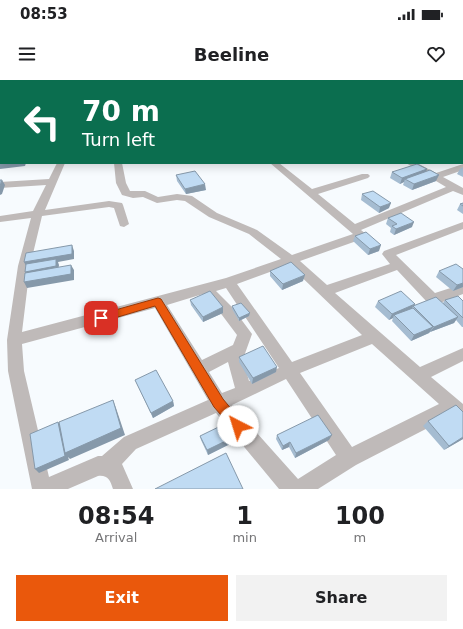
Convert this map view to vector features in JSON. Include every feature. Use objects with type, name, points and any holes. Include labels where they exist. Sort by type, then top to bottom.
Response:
[{"type":"street","points":[[61,164],[37,215],[24,266],[14,340],[16,371],[43,489],[98,466],[107,465],[130,443],[290,370],[374,337]]},
{"type":"street","points":[[118,164],[126,193],[133,195],[145,194],[157,200],[177,196],[188,198],[207,211],[253,232],[291,260],[374,337],[420,375],[458,410],[349,458],[300,489]]},
{"type":"street","points":[[275,164],[357,232],[388,254],[432,298],[440,298],[463,289]]},
{"type":"street","points":[[412,164],[459,190]]},
{"type":"street","points":[[435,177],[463,167]]},
{"type":"street","points":[[311,193],[366,176]]},
{"type":"street","points":[[0,185],[52,182]]},
{"type":"street","points":[[14,340],[229,282],[291,260],[459,190]]},
{"type":"street","points":[[0,219],[114,204],[119,207],[124,224]]},
{"type":"street","points":[[388,254],[463,225]]},
{"type":"street","points":[[325,291],[399,265]]},
{"type":"street","points":[[229,282],[349,458]]},
{"type":"street","points":[[205,288],[227,311],[244,334],[235,359],[244,391]]},
{"type":"street","points":[[158,302],[219,403],[287,483],[295,489]]},
{"type":"street","points":[[199,369],[239,349]]},
{"type":"street","points":[[420,375],[463,354]]},
{"type":"street","points":[[107,465],[114,470],[123,489]]},
{"type":"building","points":[[417,164],[427,169],[402,178],[392,172]]},
{"type":"building","points":[[430,170],[439,175],[414,184],[405,179]]},
{"type":"building","points":[[195,171],[205,184],[185,189],[176,175]]},
{"type":"building","points":[[373,191],[391,203],[380,207],[362,194]]},
{"type":"building","points":[[401,213],[414,222],[396,229],[392,226],[397,224],[388,218]]},
{"type":"building","points":[[366,232],[381,245],[370,249],[355,236]]},
{"type":"building","points":[[72,245],[72,254],[24,262],[26,253]]},
{"type":"building","points":[[56,259],[56,266],[25,272],[26,264]]},
{"type":"building","points":[[291,262],[305,275],[283,284],[270,271]]},
{"type":"building","points":[[456,264],[463,269],[463,283],[457,285],[439,271]]},
{"type":"building","points":[[71,265],[71,274],[24,282],[25,273]]},
{"type":"building","points":[[210,291],[223,307],[203,317],[190,300]]},
{"type":"building","points":[[401,291],[415,304],[392,314],[378,301]]},
{"type":"building","points":[[458,296],[463,301],[463,318],[445,300]]},
{"type":"building","points":[[436,297],[458,317],[434,327],[413,306]]},
{"type":"building","points":[[241,303],[250,313],[239,318],[232,306]]},
{"type":"building","points":[[413,308],[433,327],[414,335],[394,315]]},
{"type":"building","points":[[263,346],[277,367],[253,378],[239,357]]},
{"type":"building","points":[[156,370],[173,401],[151,413],[135,380]]},
{"type":"building","points":[[113,400],[121,428],[65,453],[59,422]]},
{"type":"building","points":[[456,405],[463,412],[463,437],[449,446],[428,421]]},
{"type":"building","points":[[318,415],[332,435],[296,453],[290,442],[283,446],[277,435]]},
{"type":"building","points":[[233,420],[240,434],[207,450],[200,436]]},
{"type":"building","points":[[58,422],[65,456],[35,469],[30,434]]},
{"type":"building","points":[[226,453],[243,489],[155,489]]},
{"type":"route","points":[[101,318],[158,302],[219,403],[238,426]]}]
